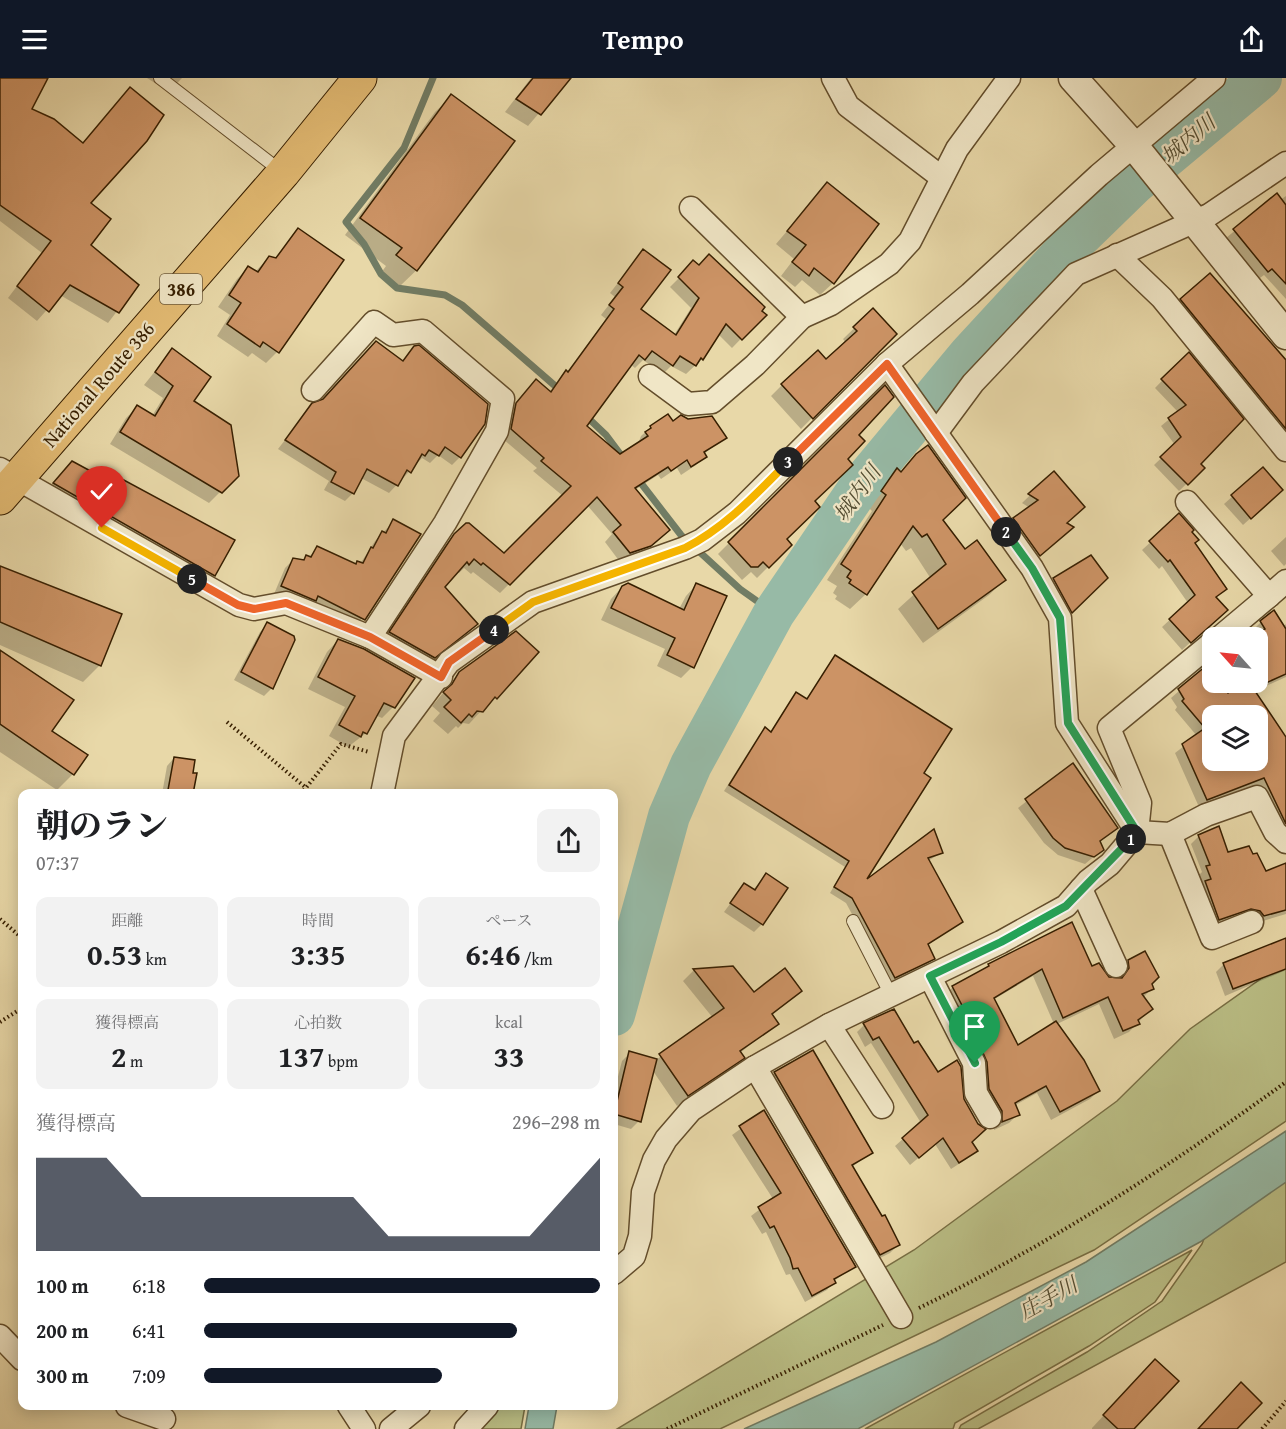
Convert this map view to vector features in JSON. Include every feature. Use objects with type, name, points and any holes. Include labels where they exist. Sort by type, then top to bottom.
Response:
[{"type":"highway","name":"National Route 386","points":[[5,482],[283,173],[360,78]]},
{"type":"street","points":[[833,78],[848,106],[941,177]]},
{"type":"street","points":[[650,376],[688,404],[712,402],[755,365],[802,318],[831,304],[889,264],[910,242],[957,149],[1009,78]]},
{"type":"street","points":[[1073,78],[1134,146],[1286,334]]},
{"type":"street","points":[[383,789],[394,736],[441,677],[449,662],[533,602],[693,544],[737,513],[887,364],[970,294],[1134,146],[1214,78]]},
{"type":"street","points":[[934,430],[973,383],[1076,274],[1194,220],[1209,216],[1286,163]]},
{"type":"street","points":[[691,208],[802,318]]},
{"type":"street","points":[[1117,255],[1162,298],[1286,450]]},
{"type":"street","points":[[313,390],[374,322],[393,335],[423,331],[503,399],[497,431],[492,441],[445,523],[370,637]]},
{"type":"street","points":[[887,364],[1032,568],[1060,618],[1068,723],[1137,832]]},
{"type":"street","points":[[5,482],[246,607],[286,603],[370,637],[441,677]]},
{"type":"street","points":[[1187,502],[1269,596]]},
{"type":"street","points":[[1232,627],[1286,581]]},
{"type":"street","points":[[618,1270],[634,1256],[640,1236],[643,1192],[654,1160],[666,1139],[691,1110],[755,1067],[829,1025],[1001,942],[1066,906],[1081,889],[1110,864],[1137,832],[1140,803],[1109,728],[1202,651]]},
{"type":"street","points":[[1137,832],[1170,834],[1206,815],[1257,797],[1275,832],[1286,842]]},
{"type":"street","points":[[1170,834],[1212,938],[1252,922]]},
{"type":"street","points":[[1081,889],[1116,966]]},
{"type":"street","points":[[930,976],[975,1063],[976,1093],[990,1117]]},
{"type":"street","points":[[829,1025],[882,1107]]},
{"type":"street","points":[[755,1067],[901,1317]]},
{"type":"street","points":[[0,1336],[18,1355]]},
{"type":"street","points":[[140,1410],[165,1418]]},
{"type":"street","points":[[352,1410],[364,1429]]},
{"type":"street","points":[[391,1429],[414,1410]]},
{"type":"street","points":[[466,1429],[483,1410]]},
{"type":"lane","points":[[160,78],[283,173]]},
{"type":"lane","points":[[853,921],[891,995]]},
{"type":"path","points":[[227,722],[305,787],[341,744],[388,757]]},
{"type":"path","points":[[0,919],[18,935]]},
{"type":"path","points":[[0,1022],[18,1011]]},
{"type":"path","points":[[667,1429],[988,1275],[1174,1162],[1286,1082]]},
{"type":"path","points":[[1262,1429],[1286,1401]]},
{"type":"green space","points":[[1286,961],[1286,1121],[1094,1250],[720,1429],[617,1429],[914,1250],[1117,1101],[1190,1029]]},
{"type":"green space","points":[[1286,1179],[1286,1262],[978,1429],[959,1429],[961,1425],[1087,1352],[1162,1301],[1202,1244],[1212,1218]]},
{"type":"green space","points":[[1192,1250],[1155,1302],[1089,1346],[955,1423],[953,1429],[865,1429]]},
{"type":"green space","points":[[491,1410],[524,1410],[521,1429],[473,1429]]},
{"type":"water","name":"庄手川","points":[[1286,1131],[1286,1182],[1200,1242],[858,1429],[744,1429],[936,1342],[1086,1262]]},
{"type":"water","points":[[528,1410],[556,1410],[553,1429],[525,1429]]},
{"type":"building","points":[[0,78],[48,78],[32,109],[54,119],[83,143],[130,87],[164,115],[147,141],[91,203],[111,219],[91,245],[139,285],[119,313],[70,285],[49,312],[17,286],[51,241],[0,205]]},
{"type":"building","points":[[533,78],[571,78],[541,115],[516,99]]},
{"type":"building","points":[[451,94],[515,141],[417,271],[396,255],[402,248],[360,218]]},
{"type":"building","points":[[827,182],[879,224],[834,284],[814,268],[809,276],[792,262],[806,245],[787,231]]},
{"type":"building","points":[[1277,193],[1286,205],[1286,284],[1272,269],[1268,272],[1233,229]]},
{"type":"building","points":[[298,228],[344,260],[279,353],[263,342],[260,347],[227,324],[241,303],[229,295],[248,266],[258,272],[269,256],[276,258]]},
{"type":"building","points":[[643,249],[671,270],[641,309],[676,335],[699,298],[678,277],[693,260],[699,265],[709,254],[765,307],[762,311],[767,315],[742,340],[726,324],[703,360],[701,358],[696,366],[680,356],[673,366],[652,351],[645,360],[639,355],[587,426],[620,454],[648,436],[645,432],[651,428],[650,426],[668,414],[673,421],[681,415],[688,419],[712,416],[727,438],[704,452],[707,457],[691,467],[687,460],[671,471],[668,467],[635,488],[670,530],[651,546],[630,553],[613,532],[621,525],[597,497],[510,585],[483,563],[481,565],[474,559],[469,565],[467,562],[445,587],[478,624],[435,658],[389,632],[454,534],[466,523],[469,523],[504,553],[571,486],[541,461],[544,458],[511,429],[516,403],[536,379],[551,392],[566,370],[568,372],[614,309],[609,305],[623,287],[618,283]]},
{"type":"building","points":[[1210,273],[1286,360],[1286,429],[1180,299]]},
{"type":"building","points":[[873,308],[897,334],[813,419],[781,384],[818,350],[826,359],[857,331],[853,327]]},
{"type":"building","points":[[376,341],[403,361],[414,346],[419,345],[488,404],[485,424],[461,458],[445,447],[439,456],[429,450],[425,456],[422,454],[411,473],[407,470],[398,486],[367,469],[354,494],[331,482],[336,472],[285,440],[312,403],[323,399]]},
{"type":"building","points":[[172,348],[211,377],[194,401],[231,425],[239,476],[222,493],[120,432],[137,405],[155,416],[173,386],[155,372]]},
{"type":"building","points":[[1189,352],[1244,419],[1201,464],[1205,468],[1188,485],[1160,457],[1181,437],[1168,418],[1186,405],[1161,379]]},
{"type":"building","points":[[885,385],[894,397],[859,435],[865,441],[848,459],[853,465],[815,501],[820,507],[787,539],[792,545],[769,568],[763,562],[758,567],[751,567],[728,542]]},
{"type":"building","points":[[928,445],[966,498],[943,520],[965,549],[977,540],[1006,580],[938,629],[912,592],[946,564],[927,534],[922,537],[913,526],[867,595],[849,583],[851,580],[847,577],[851,571],[841,564],[886,495],[881,491],[897,468],[901,472],[916,454]]},
{"type":"building","points":[[72,461],[118,486],[122,479],[235,540],[215,576],[53,483]]},
{"type":"building","points":[[1263,467],[1283,490],[1251,519],[1231,495]]},
{"type":"building","points":[[1054,471],[1085,507],[1067,523],[1074,527],[1040,556],[1013,518],[1038,500],[1028,494]]},
{"type":"building","points":[[1179,513],[1194,530],[1192,532],[1199,540],[1195,543],[1227,589],[1216,597],[1228,610],[1209,627],[1202,627],[1202,633],[1191,643],[1169,619],[1195,595],[1170,560],[1168,562],[1149,541]]},
{"type":"building","points":[[393,519],[421,534],[365,620],[318,596],[316,601],[281,586],[293,558],[304,560],[306,555],[311,557],[317,546],[356,564],[357,561],[363,563],[371,547],[373,548],[382,531],[386,533]]},
{"type":"building","points":[[1091,555],[1108,578],[1072,613],[1053,578]]},
{"type":"building","points":[[0,566],[122,614],[101,666],[0,622]]},
{"type":"building","points":[[628,583],[684,610],[696,583],[727,596],[694,668],[667,655],[675,638],[611,608],[622,586]]},
{"type":"building","points":[[1274,610],[1286,629],[1286,674],[1268,682],[1268,627],[1264,627],[1260,621]]},
{"type":"building","points":[[267,622],[294,636],[295,640],[273,689],[241,672]]},
{"type":"building","points":[[516,631],[539,652],[483,712],[477,711],[472,717],[469,714],[461,723],[444,707],[451,700],[443,692],[452,684],[459,672]]},
{"type":"building","points":[[338,639],[364,649],[415,678],[395,708],[384,703],[367,734],[363,732],[361,737],[339,725],[355,696],[318,677]]},
{"type":"building","points":[[0,650],[74,700],[52,731],[88,755],[74,775],[0,724]]},
{"type":"building","points":[[835,655],[952,729],[924,773],[931,778],[867,879],[934,829],[943,853],[928,858],[963,922],[928,944],[935,959],[895,978],[852,898],[834,887],[849,861],[729,785],[765,727],[771,732],[796,692],[807,699]]},
{"type":"building","points":[[1202,669],[1202,693],[1256,693],[1264,705],[1202,705],[1202,724],[1182,701],[1184,699],[1178,689]]},
{"type":"building","points":[[1268,710],[1286,737],[1286,824],[1264,778],[1207,800],[1182,744],[1202,730],[1202,771],[1268,771]]},
{"type":"building","points":[[174,757],[195,760],[193,773],[197,773],[194,789],[168,789]]},
{"type":"building","points":[[1073,763],[1118,828],[1100,841],[1104,850],[1094,857],[1065,848],[1053,838],[1025,799]]},
{"type":"building","points":[[1219,826],[1228,852],[1249,846],[1253,854],[1257,853],[1266,871],[1286,863],[1286,910],[1264,916],[1260,911],[1251,909],[1219,920],[1205,881],[1211,879],[1206,866],[1210,865],[1198,835]]},
{"type":"building","points":[[766,873],[788,888],[763,925],[730,903],[744,883],[755,890]]},
{"type":"building","points":[[1072,922],[1092,966],[1099,963],[1109,977],[1122,978],[1129,968],[1128,960],[1145,951],[1159,977],[1152,984],[1154,989],[1142,994],[1153,1009],[1138,1020],[1140,1024],[1123,1031],[1108,997],[1063,1018],[1042,969],[994,998],[1018,1045],[1056,1021],[1084,1060],[1100,1091],[1060,1112],[1046,1086],[1015,1103],[1020,1115],[1002,1122],[1002,1111],[989,1089],[987,1062],[980,1046],[982,1044],[952,986],[989,966],[988,964]]},
{"type":"building","points":[[1286,938],[1286,969],[1233,989],[1223,963]]},
{"type":"building","points":[[733,966],[754,992],[785,968],[802,991],[772,1014],[779,1024],[740,1051],[745,1058],[688,1096],[659,1054],[724,1008],[693,969]]},
{"type":"building","points":[[894,1009],[914,1043],[918,1041],[938,1072],[957,1060],[961,1067],[964,1099],[978,1124],[986,1129],[972,1142],[978,1151],[959,1163],[943,1138],[919,1158],[902,1138],[928,1115],[879,1037],[873,1040],[863,1023]]},
{"type":"building","points":[[813,1050],[873,1153],[852,1165],[882,1216],[885,1215],[900,1245],[880,1255],[774,1072]]},
{"type":"building","points":[[629,1051],[657,1059],[641,1122],[618,1115],[618,1097]]},
{"type":"building","points":[[764,1110],[856,1267],[834,1279],[836,1283],[812,1296],[798,1268],[793,1269],[774,1226],[770,1228],[758,1207],[781,1193],[739,1126]]},
{"type":"building","points":[[1155,1359],[1179,1381],[1134,1429],[1118,1429],[1103,1415]]},
{"type":"building","points":[[1241,1382],[1262,1403],[1237,1429],[1198,1429]]},
{"type":"waterway","points":[[433,78],[404,148],[346,222],[364,244],[381,274],[397,288],[445,295],[462,305],[561,391]]},
{"type":"waterway","name":"城内川","points":[[618,1001],[669,816],[691,765],[774,613],[861,485],[970,354],[1065,251],[1134,184],[1261,78]]},
{"type":"waterway","points":[[586,416],[606,435],[624,459]]},
{"type":"waterway","points":[[637,478],[681,535],[740,589],[774,613]]},
{"type":"route","points":[[102,528],[238,605],[254,609],[286,603],[370,637],[441,677],[449,662],[533,602],[702,540],[737,513],[887,364],[1032,568],[1060,618],[1068,723],[1137,832],[1110,864],[1088,881],[1066,906],[1001,942],[930,976],[975,1063]]}]
